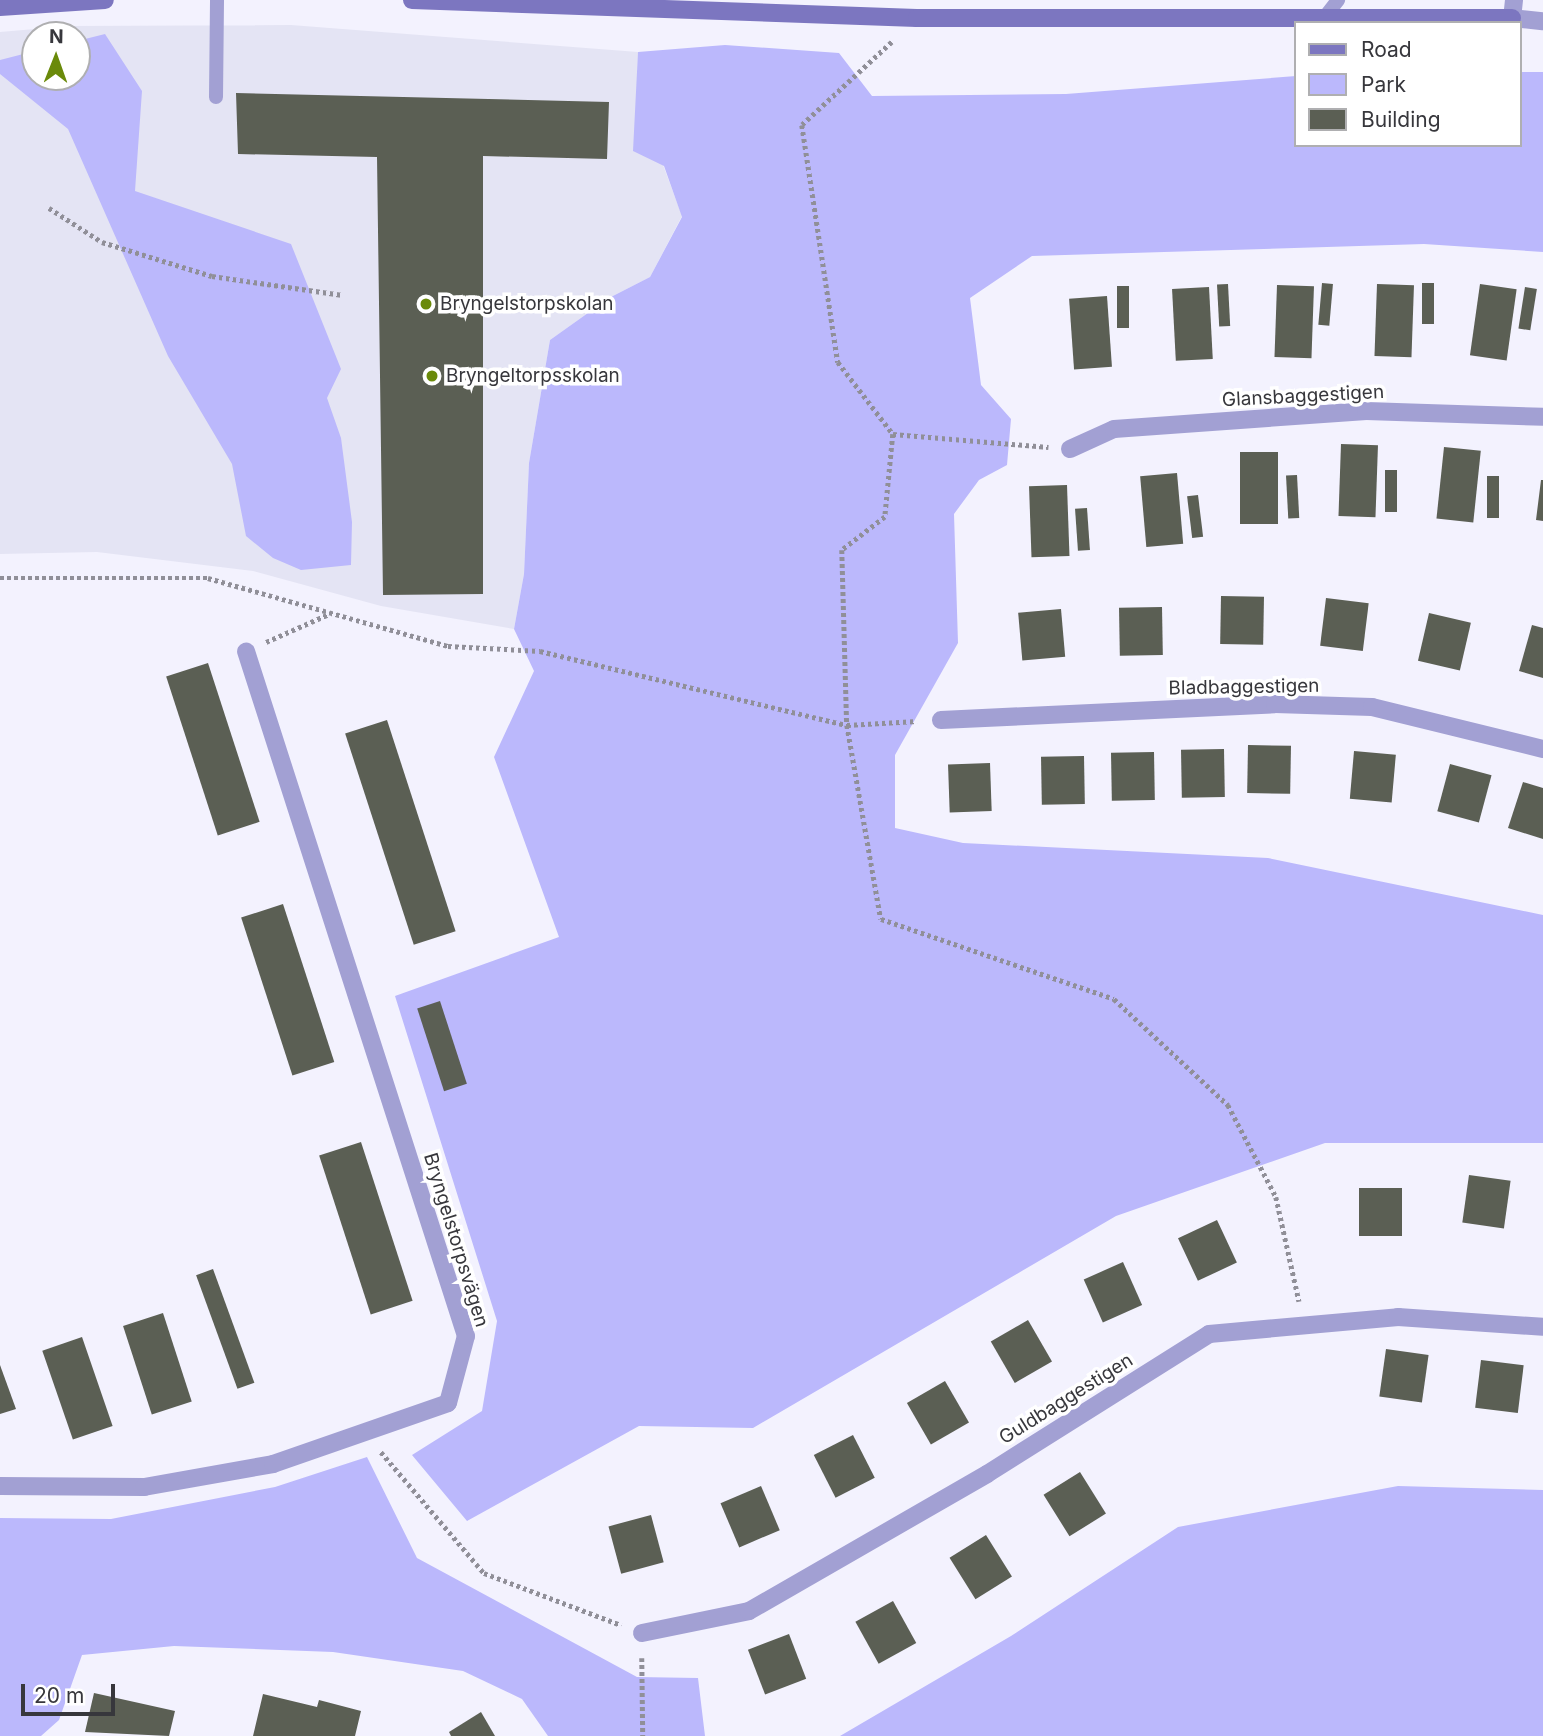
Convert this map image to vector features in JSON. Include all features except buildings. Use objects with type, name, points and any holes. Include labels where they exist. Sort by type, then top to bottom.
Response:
[{"type":"street","points":[[0,7],[105,0]]},
{"type":"street","points":[[412,0],[918,18],[1511,18],[1543,21]]},
{"type":"street","points":[[1511,18],[1514,0]]},
{"type":"street","name":"Glansbaggestigen","points":[[1070,449],[1114,429],[1366,411],[1543,417]]},
{"type":"street","name":"Bryngelstorpsvägen","points":[[0,1486],[144,1487],[273,1464],[448,1403],[466,1336],[246,651]]},
{"type":"street","name":"Bladbaggestigen","points":[[941,720],[1275,704],[1373,708],[1543,749]]},
{"type":"street","name":"Guldbaggestigen","points":[[642,1633],[749,1611],[987,1474],[1209,1334],[1398,1317],[1543,1327]]},
{"type":"lane","points":[[216,0],[216,97]]},
{"type":"lane","points":[[1324,18],[1338,0]]},
{"type":"path","points":[[918,18],[802,125],[838,362],[893,434],[885,517],[842,550],[847,725],[881,919],[1114,999],[1228,1105],[1276,1197],[1305,1326]]},
{"type":"path","points":[[49,208],[102,242],[212,276],[343,295]]},
{"type":"path","points":[[893,434],[1070,449]]},
{"type":"path","points":[[0,578],[208,578],[448,646],[540,651],[847,725],[941,720]]},
{"type":"path","points":[[246,651],[331,613]]},
{"type":"path","points":[[364,1432],[484,1573],[642,1633],[643,1736]]},
{"type":"shaded area","points":[[291,25],[638,52],[637,95],[682,216],[650,277],[609,298],[550,340],[529,463],[524,574],[514,629],[381,606],[253,571],[97,552],[0,554],[0,32],[21,30],[21,91],[91,91],[91,26]]},
{"type":"green space","points":[[105,34],[142,91],[135,191],[291,244],[341,369],[327,398],[341,438],[352,522],[351,565],[301,570],[273,558],[246,536],[232,464],[168,356],[68,129],[21,91],[91,91],[91,38]]},
{"type":"green space","points":[[725,45],[839,53],[872,96],[1066,94],[1294,76],[1294,147],[1522,147],[1522,72],[1543,72],[1543,252],[1424,244],[1032,256],[970,298],[981,385],[1011,419],[1007,465],[979,480],[954,514],[958,643],[895,755],[895,828],[963,843],[1268,858],[1543,915],[1543,1143],[1325,1143],[1116,1216],[753,1428],[639,1426],[467,1521],[412,1455],[482,1411],[497,1321],[395,996],[559,937],[494,757],[534,671],[514,629],[524,574],[529,463],[550,340],[609,298],[650,277],[682,217],[664,166],[633,151],[638,52]]},
{"type":"green space","points":[[21,55],[21,91],[0,74],[0,60]]},
{"type":"green space","points":[[367,1457],[417,1558],[637,1677],[698,1678],[705,1736],[548,1736],[522,1699],[463,1671],[333,1652],[174,1646],[82,1655],[59,1720],[41,1736],[0,1736],[0,1518],[111,1519],[275,1487]]},
{"type":"green space","points":[[1398,1486],[1543,1490],[1543,1736],[840,1736],[1011,1636],[1178,1527]]},
{"type":"place","name":"Bryngelstorpskolan","points":[[426,304]]},
{"type":"place","name":"Bryngeltorpsskolan","points":[[432,376]]}]
